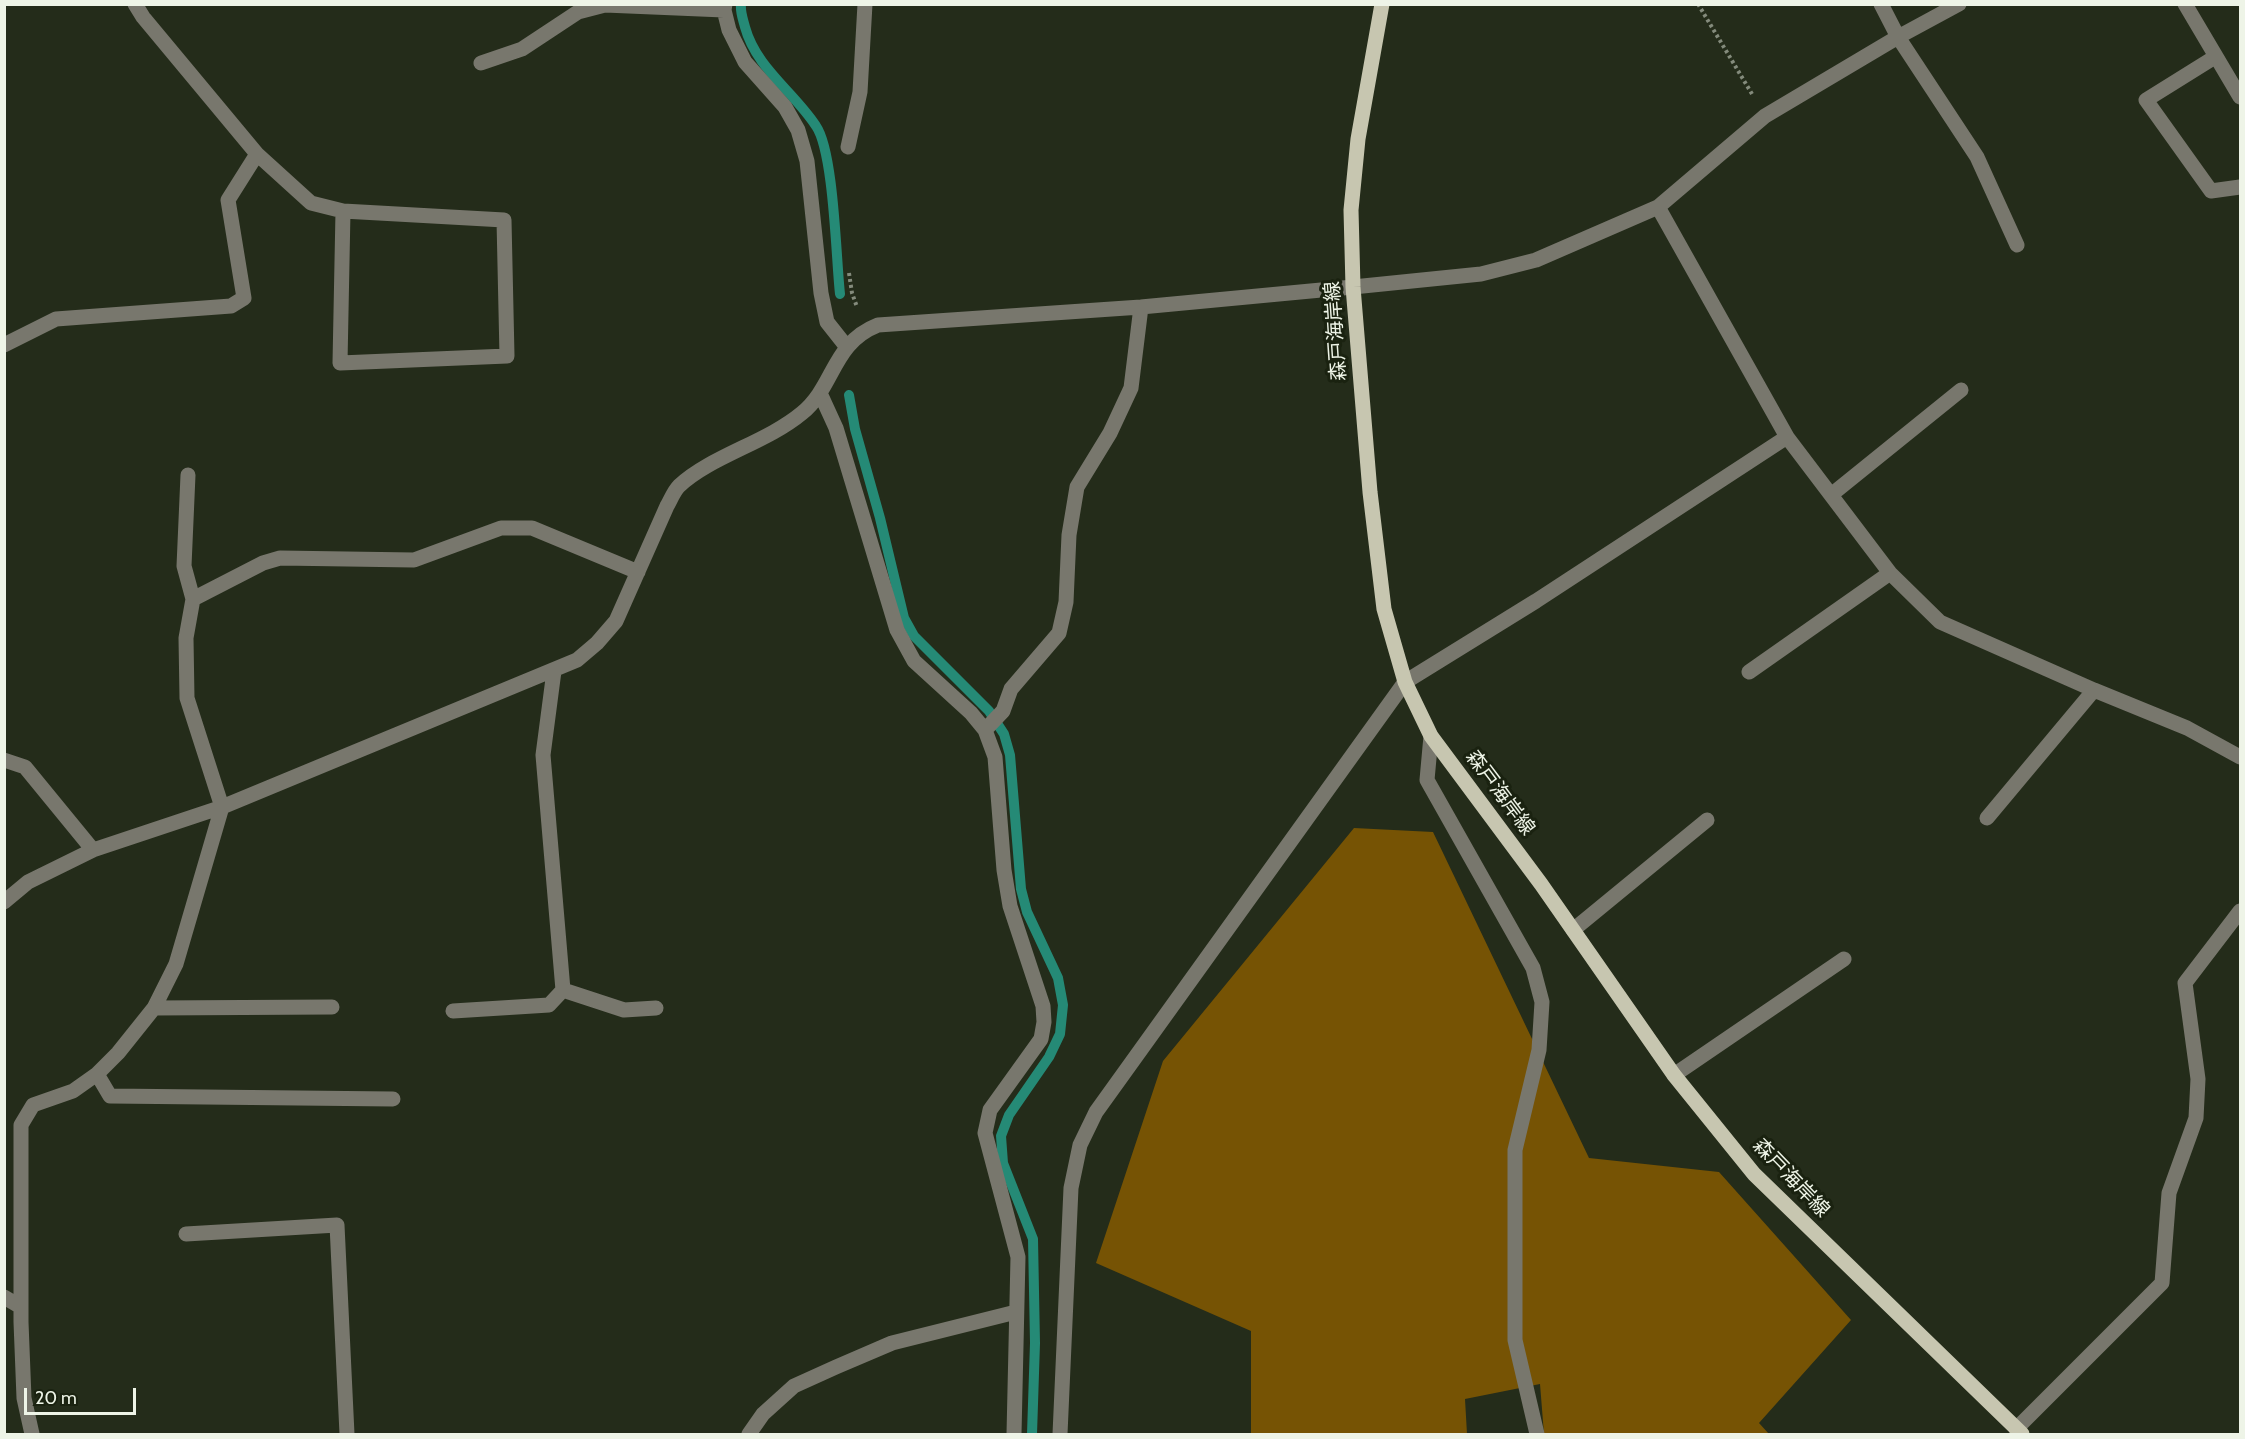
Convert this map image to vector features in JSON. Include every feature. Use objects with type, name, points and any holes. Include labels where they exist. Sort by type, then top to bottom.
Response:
[{"type":"main road","name":"森戸海岸線","points":[[1382,4],[1358,139],[1351,210],[1353,287],[1370,492],[1384,609],[1405,682],[1431,736],[1573,930],[1674,1075],[1755,1174],[2019,1432]]},
{"type":"street","points":[[135,4],[143,17],[257,154],[311,203],[343,211],[504,220],[507,356],[340,363],[343,211]]},
{"type":"street","points":[[849,147],[860,92],[865,4]]},
{"type":"street","points":[[1881,4],[1898,37],[1977,157],[2017,245]]},
{"type":"street","points":[[4,902],[28,882],[93,850],[222,807],[576,660],[597,644],[616,621],[677,488],[695,474],[788,425],[820,393],[846,346],[865,330],[878,325],[1141,307],[1481,274],[1536,261],[1658,207],[1765,116],[1898,37],[1959,4]]},
{"type":"street","points":[[2185,4],[2241,97]]},
{"type":"street","points":[[481,63],[522,49],[578,12],[605,5],[725,7],[729,30],[745,62],[785,107],[798,130],[807,161],[821,293],[827,322],[846,346]]},
{"type":"street","points":[[2215,57],[2146,100],[2211,191],[2241,187]]},
{"type":"street","points":[[4,345],[56,319],[231,306],[244,298],[228,200],[257,154]]},
{"type":"street","points":[[1658,207],[1787,437],[1890,573],[1940,622],[2187,728],[2241,758]]},
{"type":"street","points":[[988,727],[1003,711],[1011,689],[1059,633],[1066,602],[1069,535],[1077,487],[1110,434],[1131,388],[1141,307]]},
{"type":"street","points":[[1831,495],[1961,390]]},
{"type":"street","points":[[820,393],[836,428],[897,630],[915,661],[988,727],[995,757],[1004,870],[1010,906],[1043,1006],[1044,1022],[1041,1039],[990,1110],[985,1133],[1018,1257],[1014,1434]]},
{"type":"street","points":[[1060,1434],[1071,1188],[1080,1145],[1096,1112],[1405,682],[1536,601],[1787,437]]},
{"type":"street","points":[[32,1434],[24,1398],[21,1307],[21,1125],[33,1106],[73,1091],[97,1074],[118,1053],[154,1008],[176,964],[222,807],[187,698],[186,638],[193,599],[184,566],[188,475]]},
{"type":"street","points":[[193,599],[263,563],[280,558],[414,560],[501,528],[532,528],[638,572]]},
{"type":"street","points":[[1749,672],[1890,573]]},
{"type":"street","points":[[453,1011],[549,1005],[563,990],[543,755],[554,671]]},
{"type":"street","points":[[1987,818],[2094,690]]},
{"type":"street","points":[[1431,736],[1427,780],[1533,968],[1542,1002],[1539,1050],[1515,1150],[1515,1340],[1537,1434]]},
{"type":"street","points":[[4,760],[25,767],[93,850]]},
{"type":"street","points":[[1573,930],[1707,820]]},
{"type":"street","points":[[2019,1432],[2162,1283],[2169,1193],[2196,1118],[2198,1080],[2185,983],[2241,911]]},
{"type":"street","points":[[1674,1075],[1844,959]]},
{"type":"street","points":[[563,990],[624,1010],[656,1008]]},
{"type":"street","points":[[154,1008],[332,1007]]},
{"type":"street","points":[[97,1074],[110,1096],[393,1099]]},
{"type":"street","points":[[186,1234],[337,1225],[347,1434]]},
{"type":"street","points":[[4,1297],[21,1307]]},
{"type":"street","points":[[749,1434],[763,1414],[794,1386],[892,1343],[1016,1312]]},
{"type":"path","points":[[1698,4],[1765,116]]},
{"type":"path","points":[[849,272],[852,293],[865,330]]},
{"type":"shaded area","points":[[1354,828],[1433,832],[1589,1158],[1719,1172],[1851,1320],[1759,1423],[1769,1434],[1544,1434],[1540,1384],[1465,1399],[1467,1434],[1251,1434],[1251,1331],[1096,1263],[1163,1061]]},
{"type":"waterway","points":[[741,4],[741,13],[750,42],[766,67],[816,126],[822,139],[830,181],[840,294]]},
{"type":"waterway","points":[[849,395],[855,429],[880,518],[904,618],[914,636],[989,711],[1004,734],[1010,755],[1021,889],[1027,912],[1058,978],[1063,1005],[1060,1034],[1049,1057],[1009,1115],[1001,1136],[1003,1163],[1033,1239],[1035,1343],[1032,1434]]}]
